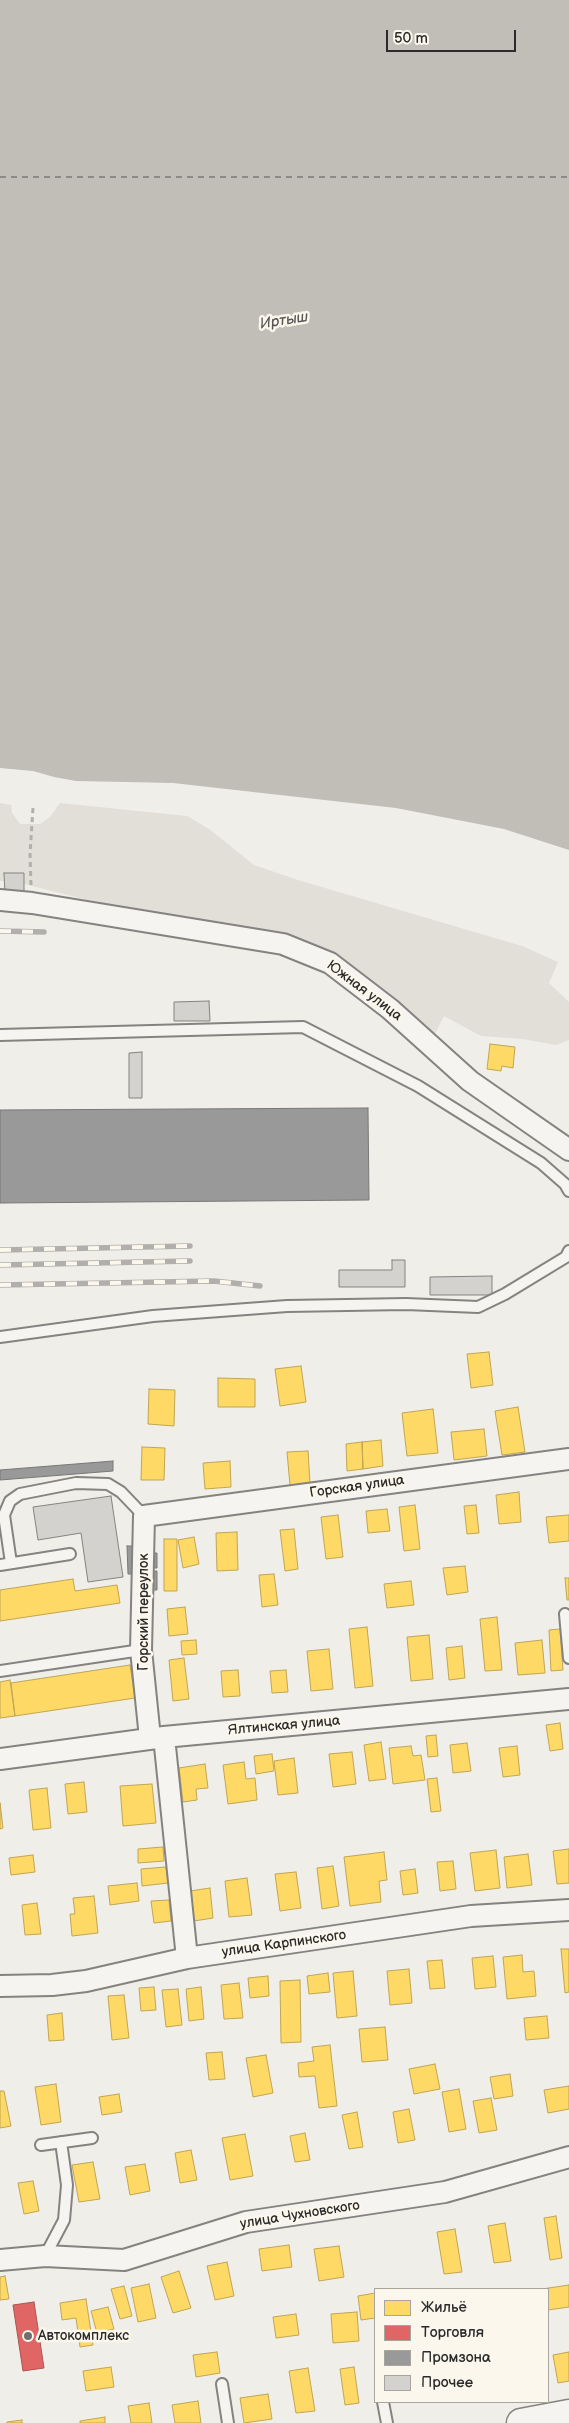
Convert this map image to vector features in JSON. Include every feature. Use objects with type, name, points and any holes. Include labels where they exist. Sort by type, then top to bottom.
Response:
[{"type":"main road","points":[[521,2423],[569,2414]]},
{"type":"street","name":"Южная улица","points":[[0,900],[32,903],[283,944],[330,963],[390,1009],[470,1080],[569,1150]]},
{"type":"street","name":"Горская улица","points":[[144,1516],[569,1458]]},
{"type":"street","name":"Горский переулок","points":[[144,1516],[141,1650],[157,1738],[187,1958]]},
{"type":"street","name":"Ялтинская улица","points":[[0,1759],[157,1738],[569,1699]]},
{"type":"street","name":"улица Карпинского","points":[[0,1986],[86,1982],[187,1958],[471,1916],[569,1910]]},
{"type":"street","name":"улица Чухновского","points":[[0,2260],[45,2256],[124,2260],[246,2222],[445,2192],[569,2157]]},
{"type":"lane","points":[[0,1035],[302,1027],[418,1086],[541,1163],[565,1184],[569,1191]]},
{"type":"lane","points":[[0,1337],[153,1316],[287,1306],[406,1304],[478,1307],[505,1294],[566,1257],[569,1251]]},
{"type":"lane","points":[[11,1563],[2,1516],[10,1501],[20,1494],[76,1484],[108,1484],[121,1492],[144,1516]]},
{"type":"lane","points":[[0,1565],[70,1554]]},
{"type":"lane","points":[[565,1614],[569,1658]]},
{"type":"lane","points":[[0,1671],[141,1650]]},
{"type":"lane","points":[[41,2145],[92,2138]]},
{"type":"lane","points":[[45,2256],[64,2220],[68,2185],[61,2142]]},
{"type":"lane","points":[[222,2384],[228,2423]]},
{"type":"lane","points":[[384,2403],[387,2423]]},
{"type":"path","points":[[32,903],[30,854],[33,808]]},
{"type":"shaded area","points":[[0,803],[11,805],[12,813],[20,824],[40,824],[50,817],[60,803],[187,816],[209,829],[254,865],[298,880],[522,946],[558,962],[549,983],[569,1002],[569,1040],[556,1045],[523,1039],[481,1036],[444,1016],[434,1036],[326,955],[171,921],[24,884],[24,873],[5,873],[4,881],[0,881]]},
{"type":"water","name":"Иртыш","points":[[0,0],[569,0],[569,850],[504,829],[396,808],[173,783],[76,781],[33,771],[0,768]]},
{"type":"building: Жильё","points":[[490,1044],[515,1047],[513,1068],[502,1066],[501,1071],[487,1069]]},
{"type":"building: Жильё","points":[[489,1352],[493,1385],[471,1388],[467,1354]]},
{"type":"building: Жильё","points":[[301,1366],[306,1402],[280,1406],[275,1369]]},
{"type":"building: Жильё","points":[[218,1378],[255,1379],[255,1407],[218,1407]]},
{"type":"building: Жильё","points":[[149,1389],[175,1390],[174,1426],[148,1424]]},
{"type":"building: Жильё","points":[[518,1407],[525,1452],[502,1455],[495,1411]]},
{"type":"building: Жильё","points":[[433,1409],[438,1453],[407,1456],[402,1413]]},
{"type":"building: Жильё","points":[[484,1429],[487,1456],[454,1460],[451,1432]]},
{"type":"building: Жильё","points":[[381,1440],[383,1466],[363,1469],[362,1442]]},
{"type":"building: Жильё","points":[[362,1442],[363,1469],[347,1471],[346,1444]]},
{"type":"building: Жильё","points":[[142,1447],[165,1448],[164,1480],[141,1480]]},
{"type":"building: Жильё","points":[[308,1451],[310,1483],[290,1485],[287,1452]]},
{"type":"building: Жильё","points":[[230,1461],[231,1487],[205,1489],[203,1463]]},
{"type":"building: Жильё","points":[[519,1492],[521,1522],[499,1524],[496,1495]]},
{"type":"building: Жильё","points":[[415,1505],[420,1549],[404,1551],[399,1507]]},
{"type":"building: Жильё","points":[[476,1505],[479,1533],[467,1534],[464,1506]]},
{"type":"building: Жильё","points":[[387,1509],[390,1531],[368,1533],[366,1511]]},
{"type":"building: Жильё","points":[[338,1515],[343,1557],[326,1559],[321,1517]]},
{"type":"building: Жильё","points":[[569,1515],[569,1541],[549,1543],[546,1517]]},
{"type":"building: Жильё","points":[[294,1529],[298,1569],[285,1571],[280,1530]]},
{"type":"building: Жильё","points":[[237,1532],[238,1570],[217,1571],[216,1533]]},
{"type":"building: Жильё","points":[[194,1537],[199,1564],[183,1568],[178,1540]]},
{"type":"building: Жильё","points":[[164,1539],[177,1539],[177,1591],[164,1591]]},
{"type":"building: Жильё","points":[[465,1566],[468,1592],[447,1595],[443,1568]]},
{"type":"building: Жильё","points":[[274,1574],[278,1605],[262,1607],[259,1575]]},
{"type":"building: Жильё","points":[[565,1578],[569,1578],[569,1600],[567,1600]]},
{"type":"building: Жильё","points":[[73,1579],[75,1591],[117,1585],[120,1603],[0,1621],[0,1590]]},
{"type":"building: Жильё","points":[[411,1581],[414,1605],[387,1608],[384,1584]]},
{"type":"building: Жильё","points":[[185,1607],[188,1634],[169,1636],[167,1609]]},
{"type":"building: Жильё","points":[[497,1617],[502,1670],[485,1671],[480,1619]]},
{"type":"building: Жильё","points":[[367,1627],[373,1686],[355,1688],[349,1629]]},
{"type":"building: Жильё","points":[[560,1629],[563,1670],[551,1671],[549,1630]]},
{"type":"building: Жильё","points":[[429,1635],[433,1679],[411,1681],[407,1637]]},
{"type":"building: Жильё","points":[[196,1640],[197,1654],[182,1655],[181,1641]]},
{"type":"building: Жильё","points":[[542,1640],[545,1673],[518,1675],[515,1643]]},
{"type":"building: Жильё","points":[[462,1646],[465,1678],[449,1680],[446,1648]]},
{"type":"building: Жильё","points":[[329,1649],[333,1689],[311,1691],[307,1651]]},
{"type":"building: Жильё","points":[[184,1658],[189,1699],[173,1701],[169,1660]]},
{"type":"building: Жильё","points":[[130,1665],[135,1698],[15,1716],[11,1683]]},
{"type":"building: Жильё","points":[[238,1670],[240,1696],[223,1697],[221,1671]]},
{"type":"building: Жильё","points":[[286,1670],[288,1692],[272,1693],[270,1671]]},
{"type":"building: Жильё","points":[[10,1680],[15,1716],[0,1718],[0,1682]]},
{"type":"building: Жильё","points":[[560,1723],[563,1749],[550,1751],[546,1725]]},
{"type":"building: Жильё","points":[[436,1735],[438,1756],[428,1757],[426,1736]]},
{"type":"building: Жильё","points":[[381,1742],[386,1779],[369,1781],[364,1745]]},
{"type":"building: Жильё","points":[[467,1743],[471,1771],[453,1773],[450,1745]]},
{"type":"building: Жильё","points":[[411,1746],[413,1756],[421,1755],[425,1780],[393,1784],[389,1748]]},
{"type":"building: Жильё","points":[[517,1746],[520,1775],[503,1777],[499,1748]]},
{"type":"building: Жильё","points":[[352,1752],[356,1784],[333,1787],[329,1754]]},
{"type":"building: Жильё","points":[[272,1754],[274,1771],[256,1774],[254,1756]]},
{"type":"building: Жильё","points":[[294,1758],[298,1793],[278,1795],[274,1761]]},
{"type":"building: Жильё","points":[[244,1762],[246,1779],[255,1778],[257,1800],[228,1804],[223,1765]]},
{"type":"building: Жильё","points":[[205,1764],[208,1788],[196,1789],[197,1800],[183,1802],[179,1768]]},
{"type":"building: Жильё","points":[[437,1778],[441,1811],[431,1812],[427,1779]]},
{"type":"building: Жильё","points":[[84,1782],[87,1812],[68,1814],[65,1784]]},
{"type":"building: Жильё","points":[[152,1784],[156,1823],[123,1826],[120,1786]]},
{"type":"building: Жильё","points":[[47,1788],[51,1828],[33,1830],[29,1790]]},
{"type":"building: Жильё","points":[[0,1803],[3,1828],[0,1829]]},
{"type":"building: Жильё","points":[[163,1847],[164,1861],[138,1863],[138,1849]]},
{"type":"building: Жильё","points":[[569,1849],[569,1883],[557,1884],[553,1851]]},
{"type":"building: Жильё","points":[[496,1850],[500,1888],[475,1891],[470,1853]]},
{"type":"building: Жильё","points":[[384,1852],[387,1880],[379,1881],[381,1902],[350,1906],[344,1857]]},
{"type":"building: Жильё","points":[[528,1854],[532,1885],[507,1888],[504,1857]]},
{"type":"building: Жильё","points":[[33,1855],[35,1872],[11,1875],[9,1858]]},
{"type":"building: Жильё","points":[[453,1861],[456,1889],[440,1891],[437,1862]]},
{"type":"building: Жильё","points":[[333,1866],[339,1906],[322,1909],[317,1868]]},
{"type":"building: Жильё","points":[[166,1867],[168,1883],[142,1886],[141,1869]]},
{"type":"building: Жильё","points":[[415,1869],[418,1893],[403,1895],[400,1871]]},
{"type":"building: Жильё","points":[[296,1872],[301,1908],[280,1911],[275,1874]]},
{"type":"building: Жильё","points":[[247,1878],[252,1915],[229,1917],[225,1881]]},
{"type":"building: Жильё","points":[[137,1883],[139,1901],[110,1905],[108,1886]]},
{"type":"building: Жильё","points":[[210,1888],[213,1918],[194,1921],[190,1891]]},
{"type":"building: Жильё","points":[[94,1896],[98,1933],[72,1936],[70,1914],[75,1914],[73,1898]]},
{"type":"building: Жильё","points":[[169,1900],[171,1921],[154,1923],[151,1901]]},
{"type":"building: Жильё","points":[[37,1903],[41,1934],[25,1935],[22,1905]]},
{"type":"building: Жильё","points":[[561,1949],[569,1949],[569,1992],[565,1993]]},
{"type":"building: Жильё","points":[[522,1955],[523,1972],[534,1971],[536,1996],[507,1999],[503,1957]]},
{"type":"building: Жильё","points":[[493,1956],[496,1987],[475,1989],[472,1958]]},
{"type":"building: Жильё","points":[[442,1960],[445,1988],[430,1989],[427,1961]]},
{"type":"building: Жильё","points":[[409,1969],[412,2003],[390,2005],[387,1971]]},
{"type":"building: Жильё","points":[[353,1971],[357,2016],[337,2018],[333,1973]]},
{"type":"building: Жильё","points":[[328,1973],[330,1992],[309,1994],[307,1976]]},
{"type":"building: Жильё","points":[[268,1976],[269,1996],[250,1998],[248,1978]]},
{"type":"building: Жильё","points":[[300,1980],[301,2042],[281,2043],[280,1981]]},
{"type":"building: Жильё","points":[[239,1983],[243,2018],[224,2019],[221,1985]]},
{"type":"building: Жильё","points":[[154,1987],[156,2010],[141,2011],[139,1988]]},
{"type":"building: Жильё","points":[[201,1987],[204,2019],[189,2021],[186,1989]]},
{"type":"building: Жильё","points":[[178,1989],[182,2025],[166,2027],[162,1990]]},
{"type":"building: Жильё","points":[[124,1995],[129,2038],[112,2040],[108,1996]]},
{"type":"building: Жильё","points":[[62,2013],[64,2040],[49,2041],[47,2015]]},
{"type":"building: Жильё","points":[[547,2016],[549,2038],[526,2040],[524,2018]]},
{"type":"building: Жильё","points":[[385,2027],[388,2060],[362,2062],[359,2029]]},
{"type":"building: Жильё","points":[[330,2045],[337,2106],[319,2108],[315,2076],[299,2077],[298,2063],[314,2061],[312,2047]]},
{"type":"building: Жильё","points":[[222,2052],[225,2079],[209,2080],[206,2053]]},
{"type":"building: Жильё","points":[[266,2055],[273,2093],[253,2097],[246,2058]]},
{"type":"building: Жильё","points":[[435,2064],[440,2089],[414,2094],[409,2069]]},
{"type":"building: Жильё","points":[[510,2074],[513,2096],[494,2099],[490,2077]]},
{"type":"building: Жильё","points":[[56,2084],[61,2122],[41,2125],[35,2087]]},
{"type":"building: Жильё","points":[[569,2086],[569,2109],[548,2113],[544,2090]]},
{"type":"building: Жильё","points":[[459,2089],[466,2129],[449,2132],[442,2092]]},
{"type":"building: Жильё","points":[[0,2091],[4,2091],[11,2126],[0,2128]]},
{"type":"building: Жильё","points":[[119,2094],[122,2112],[102,2115],[99,2097]]},
{"type":"building: Жильё","points":[[491,2098],[497,2130],[479,2133],[473,2101]]},
{"type":"building: Жильё","points":[[409,2109],[415,2140],[398,2143],[393,2112]]},
{"type":"building: Жильё","points":[[357,2112],[363,2147],[349,2149],[342,2115]]},
{"type":"building: Жильё","points":[[305,2133],[310,2160],[295,2162],[290,2136]]},
{"type":"building: Жильё","points":[[245,2134],[253,2176],[230,2180],[222,2138]]},
{"type":"building: Жильё","points":[[191,2150],[197,2180],[180,2183],[175,2153]]},
{"type":"building: Жильё","points":[[93,2162],[100,2199],[79,2202],[72,2165]]},
{"type":"building: Жильё","points":[[145,2164],[150,2191],[130,2195],[125,2167]]},
{"type":"building: Жильё","points":[[33,2181],[39,2211],[24,2214],[18,2183]]},
{"type":"building: Жильё","points":[[556,2216],[562,2258],[550,2260],[544,2218]]},
{"type":"building: Жильё","points":[[505,2223],[511,2261],[494,2263],[488,2226]]},
{"type":"building: Жильё","points":[[455,2229],[462,2272],[444,2274],[437,2232]]},
{"type":"building: Жильё","points":[[289,2245],[292,2267],[262,2271],[259,2249]]},
{"type":"building: Жильё","points":[[339,2246],[344,2277],[319,2281],[314,2249]]},
{"type":"building: Жильё","points":[[227,2262],[234,2296],[215,2300],[207,2266]]},
{"type":"building: Жильё","points":[[179,2271],[191,2308],[173,2313],[161,2277]]},
{"type":"building: Жильё","points":[[5,2276],[9,2299],[0,2300],[0,2277]]},
{"type":"building: Жильё","points":[[149,2284],[156,2318],[138,2322],[131,2288]]},
{"type":"building: Жильё","points":[[569,2285],[569,2307],[549,2310],[549,2288]]},
{"type":"building: Жильё","points":[[124,2286],[132,2316],[120,2319],[111,2289]]},
{"type":"building: Жильё","points":[[374,2293],[374,2318],[361,2320],[358,2296]]},
{"type":"building: Жильё","points":[[86,2299],[93,2345],[80,2347],[76,2318],[62,2320],[60,2303]]},
{"type":"building: Жильё","points":[[108,2307],[114,2329],[97,2333],[91,2311]]},
{"type":"building: Жильё","points":[[357,2312],[359,2341],[333,2343],[331,2314]]},
{"type":"building: Жильё","points":[[296,2314],[299,2335],[276,2338],[273,2317]]},
{"type":"building: Жильё","points":[[217,2352],[220,2373],[196,2377],[193,2355]]},
{"type":"building: Жильё","points":[[569,2352],[569,2381],[558,2383],[553,2355]]},
{"type":"building: Жильё","points":[[111,2367],[114,2387],[86,2391],[83,2371]]},
{"type":"building: Жильё","points":[[354,2367],[359,2403],[345,2405],[340,2369]]},
{"type":"building: Жильё","points":[[308,2368],[315,2411],[296,2413],[289,2371]]},
{"type":"building: Жильё","points":[[268,2394],[272,2419],[244,2423],[240,2398]]},
{"type":"building: Жильё","points":[[198,2401],[201,2423],[175,2423],[172,2405]]},
{"type":"building: Жильё","points":[[149,2403],[152,2423],[131,2423],[128,2406]]},
{"type":"building: Жильё","points":[[105,2417],[105,2423],[80,2423],[80,2421]]},
{"type":"building: Жильё","points":[[22,2420],[22,2423],[7,2423],[7,2422]]},
{"type":"building: Торговля","name":"Автокомплекс","points":[[34,2302],[44,2368],[23,2371],[13,2305]]},
{"type":"building: Промзона","points":[[368,1108],[369,1200],[0,1203],[0,1110]]},
{"type":"building: Промзона","points":[[113,1461],[113,1471],[0,1480],[0,1470]]},
{"type":"building: Промзона","points":[[127,1546],[135,1546],[136,1574],[128,1574]]},
{"type":"building: Промзона","points":[[150,1553],[157,1553],[157,1568],[150,1568]]},
{"type":"building: Промзона","points":[[150,1571],[157,1571],[157,1590],[150,1590]]},
{"type":"building: Прочее","points":[[4,873],[24,873],[24,894],[5,894]]},
{"type":"building: Прочее","points":[[209,1001],[210,1021],[174,1021],[174,1002]]},
{"type":"building: Прочее","points":[[142,1052],[142,1098],[129,1098],[129,1053]]},
{"type":"building: Прочее","points":[[392,1260],[405,1260],[405,1287],[339,1287],[339,1270],[392,1270]]},
{"type":"building: Прочее","points":[[492,1276],[492,1295],[430,1295],[430,1277]]},
{"type":"building: Прочее","points":[[111,1496],[123,1577],[88,1582],[81,1533],[38,1540],[33,1507]]},
{"type":"ferry route","points":[[0,177],[569,177]]},
{"type":"railway","points":[[0,931],[44,932]]},
{"type":"railway","points":[[0,1250],[190,1246]]},
{"type":"railway","points":[[0,1265],[190,1261]]},
{"type":"railway","points":[[0,1285],[214,1281],[260,1286]]},
{"type":"place","name":"Автокомплекс","points":[[28,2336]]}]
